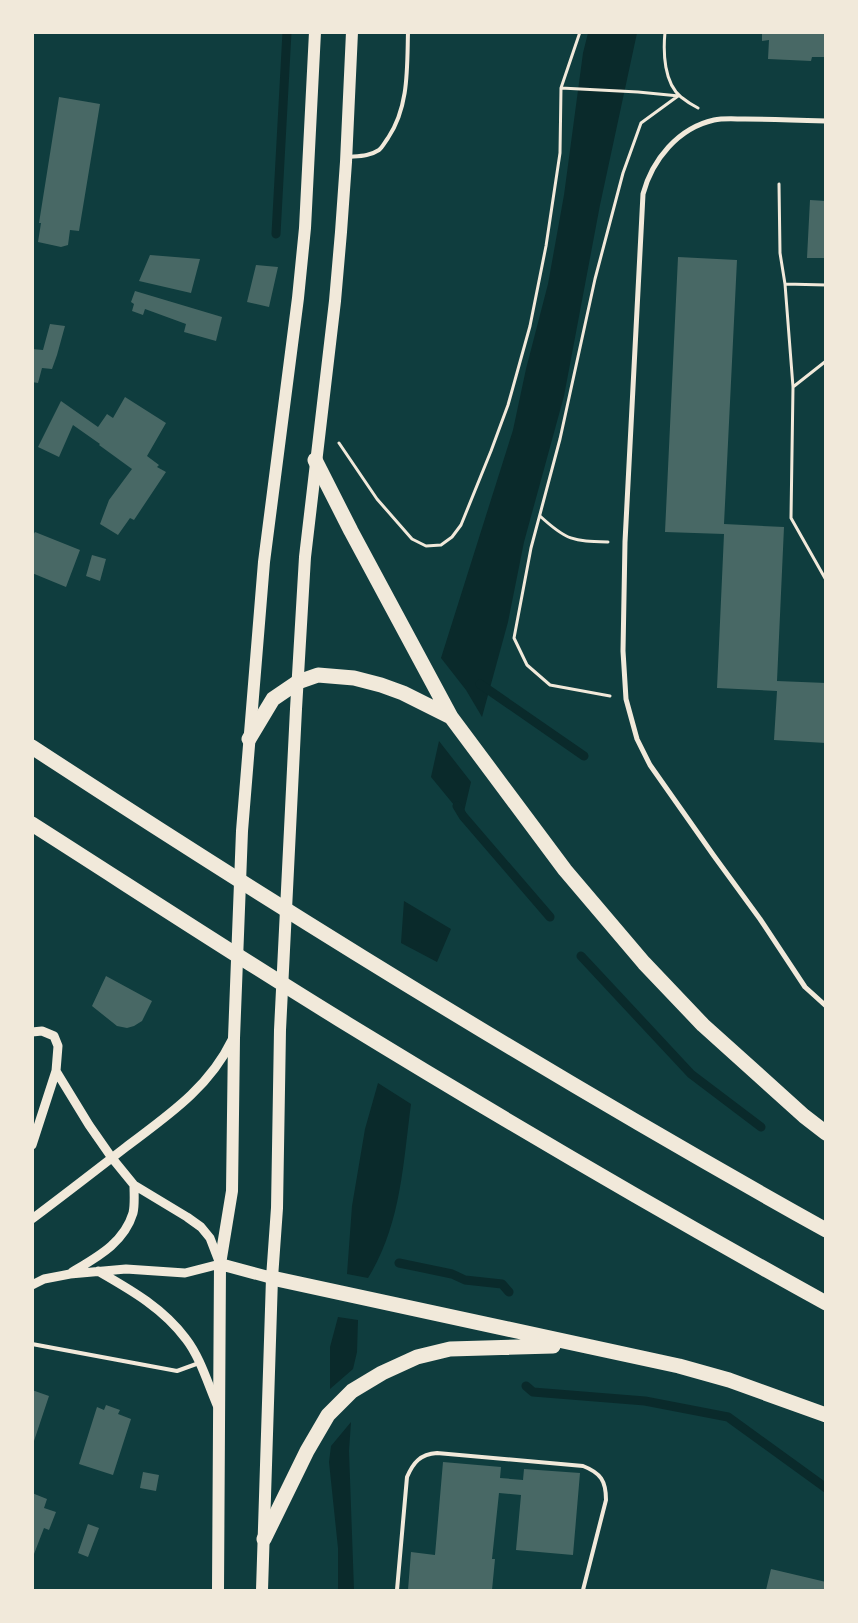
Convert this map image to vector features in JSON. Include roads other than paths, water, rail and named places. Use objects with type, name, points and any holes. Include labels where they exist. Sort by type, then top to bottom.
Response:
[{"type":"highway","points":[[315,460],[350,531],[451,717],[566,870],[644,963],[703,1025],[804,1116],[826,1133]]},
{"type":"highway","points":[[249,739],[273,699],[298,682],[318,674],[354,678],[403,693],[451,717]]},
{"type":"highway","points":[[32,747],[342,946],[590,1095],[826,1230]]},
{"type":"highway","points":[[32,824],[338,1018],[575,1160],[826,1303]]},
{"type":"highway","points":[[272,1278],[679,1366],[729,1380],[826,1415]]},
{"type":"highway","points":[[264,1539],[307,1450],[328,1415],[352,1391],[417,1358],[450,1349],[578,1345]]},
{"type":"main road","points":[[218,1590],[220,1264],[232,1191],[234,1038],[242,831],[264,562],[304,238],[315,32]]},
{"type":"main road","points":[[262,1590],[272,1278],[277,1208],[280,1030],[305,557],[334,301],[346,157],[352,32]]},
{"type":"main road","points":[[220,1264],[272,1278]]},
{"type":"street","points":[[826,121],[714,120],[697,126],[682,135],[663,152],[647,180],[643,194],[626,542],[623,651],[626,699],[637,739],[650,765],[760,918],[805,987],[826,1006]]},
{"type":"street","points":[[32,1032],[42,1031],[54,1036],[58,1046],[56,1071],[32,1144]]},
{"type":"street","points":[[32,1219],[174,1110],[204,1083],[223,1059],[234,1038]]},
{"type":"street","points":[[32,1285],[44,1279],[70,1274],[126,1269],[185,1273],[220,1264],[210,1238],[201,1228],[187,1216],[134,1185],[89,1125],[56,1071]]},
{"type":"street","points":[[70,1274],[105,1252],[121,1236],[133,1212],[134,1185]]},
{"type":"street","points":[[98,1271],[139,1294],[166,1316],[187,1340],[218,1408]]},
{"type":"lane","points":[[346,157],[364,156],[380,150],[392,132],[400,113],[406,88],[408,32]]},
{"type":"lane","points":[[32,1344],[177,1371],[199,1363]]},
{"type":"lane","points":[[397,1590],[407,1478],[412,1465],[420,1458],[428,1454],[437,1453],[583,1466],[595,1470],[602,1479],[606,1490],[606,1500],[583,1590]]},
{"type":"water","points":[[588,33],[637,33],[600,205],[564,396],[524,542],[508,622],[482,717],[466,690],[441,658],[513,430],[526,369],[548,284],[564,195],[583,53]]},
{"type":"water","points":[[439,741],[471,782],[463,816],[431,777]]},
{"type":"water","points":[[404,901],[451,929],[437,962],[401,943]]},
{"type":"water","points":[[378,1083],[411,1104],[403,1171],[394,1215],[388,1237],[368,1278],[347,1274],[352,1206],[365,1129]]},
{"type":"water","points":[[338,1317],[358,1320],[357,1352],[353,1369],[330,1389],[330,1347]]},
{"type":"water","points":[[351,1422],[349,1451],[354,1590],[338,1590],[338,1548],[329,1462],[331,1446]]},
{"type":"waterway","points":[[276,234],[287,32]]},
{"type":"waterway","points":[[480,684],[584,756]]},
{"type":"waterway","points":[[457,806],[463,816],[550,917]]},
{"type":"waterway","points":[[581,956],[691,1074],[761,1127]]},
{"type":"waterway","points":[[399,1263],[452,1274],[465,1280],[502,1284],[509,1292]]},
{"type":"waterway","points":[[526,1386],[533,1392],[645,1401],[728,1417],[826,1488]]}]
